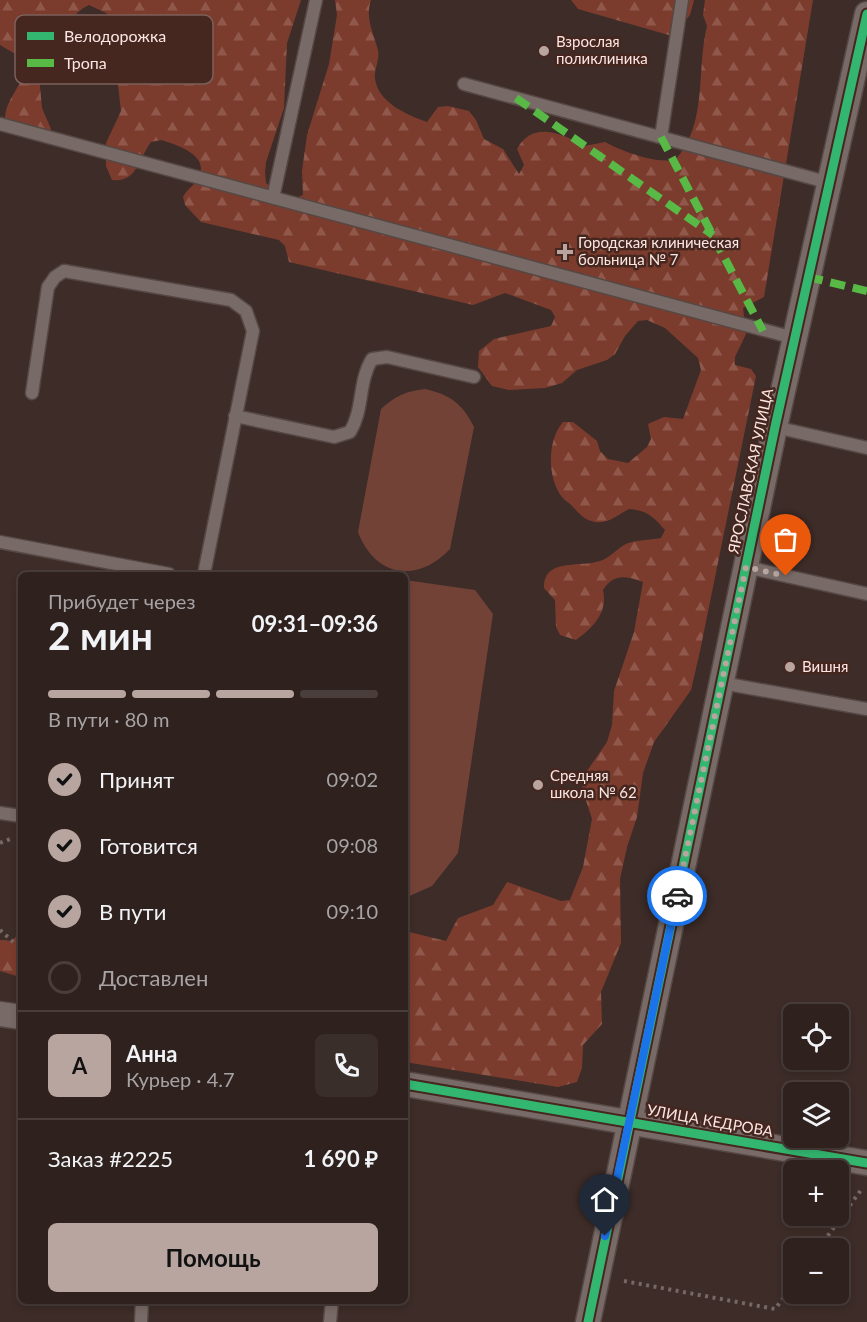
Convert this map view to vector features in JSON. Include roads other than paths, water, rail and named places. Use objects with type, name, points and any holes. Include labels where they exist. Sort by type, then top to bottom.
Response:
[{"type":"street","name":"ЯРОСЛАВСКАЯ УЛИЦА","points":[[588,1322],[794,338],[867,19]]},
{"type":"street","points":[[0,1014],[18,1017]]},
{"type":"street","name":"УЛИЦА КЕДРОВА","points":[[408,1085],[867,1163]]},
{"type":"lane","points":[[273,198],[316,0]]},
{"type":"lane","points":[[661,137],[682,0]]},
{"type":"lane","points":[[464,84],[830,183]]},
{"type":"lane","points":[[0,124],[794,338]]},
{"type":"lane","points":[[32,393],[48,287],[55,277],[64,271],[231,300],[246,311],[253,331],[234,416],[204,572]]},
{"type":"lane","points":[[234,416],[334,437],[350,432],[357,421],[364,373],[372,359],[387,357],[474,377]]},
{"type":"lane","points":[[775,427],[867,448]]},
{"type":"lane","points":[[0,542],[158,572]]},
{"type":"lane","points":[[746,567],[867,594]]},
{"type":"lane","points":[[722,683],[867,709]]},
{"type":"lane","points":[[0,813],[18,816]]},
{"type":"lane","points":[[141,1322],[142,1304]]},
{"type":"lane","points":[[330,1322],[332,1304]]},
{"type":"place","name":"Взрослая поликлиника","points":[[544,51]]},
{"type":"place","name":"Городская клиническая больница № 7","points":[[565,252]]},
{"type":"place","name":"Вишня","points":[[790,667]]},
{"type":"place","name":"Средняя школа № 62","points":[[538,785]]}]
